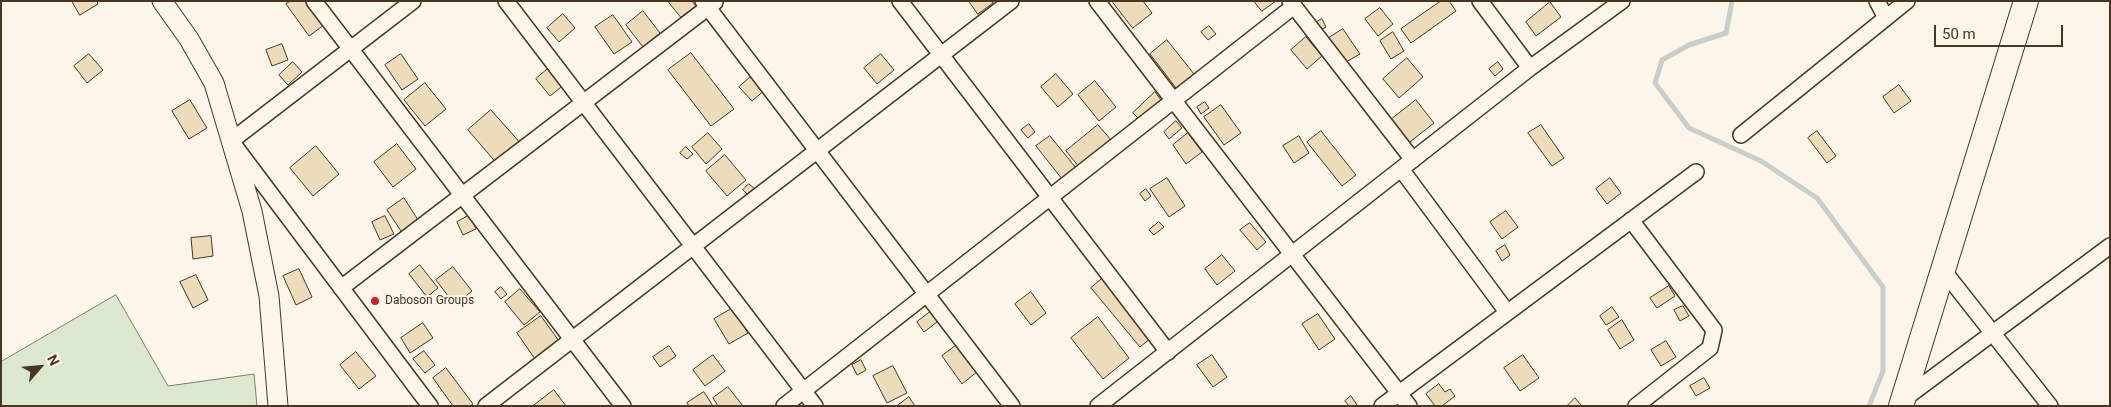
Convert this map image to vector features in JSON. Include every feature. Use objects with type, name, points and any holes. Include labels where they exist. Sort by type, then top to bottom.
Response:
[{"type":"main road","points":[[1902,403],[2026,1]]},
{"type":"street","points":[[162,1],[189,38],[214,84],[252,211],[269,296],[278,406]]},
{"type":"street","points":[[314,1],[623,406]]},
{"type":"street","points":[[231,142],[413,1]]},
{"type":"street","points":[[506,1],[815,406]]},
{"type":"street","points":[[900,1],[1168,352]]},
{"type":"street","points":[[486,406],[1011,1]]},
{"type":"street","points":[[1097,1],[1408,406]]},
{"type":"street","points":[[1480,1],[1530,68]]},
{"type":"street","points":[[1098,406],[1530,68],[1622,1]]},
{"type":"street","points":[[1878,1],[1886,18]]},
{"type":"street","points":[[1741,135],[1906,1]]},
{"type":"street","points":[[341,288],[584,103],[709,3],[817,151],[1012,406]]},
{"type":"street","points":[[784,406],[1173,101],[1292,4],[1413,160]]},
{"type":"street","points":[[231,142],[430,406]]},
{"type":"street","points":[[1400,169],[1507,312]]},
{"type":"street","points":[[1382,406],[1696,172]]},
{"type":"street","points":[[1631,220],[1714,330],[1710,348],[1636,406]]},
{"type":"street","points":[[1902,403],[2110,246]]},
{"type":"street","points":[[1943,270],[2050,406]]},
{"type":"green space","points":[[116,295],[168,386],[254,374],[257,406],[1,406],[1,362]]},
{"type":"building","points":[[72,1],[97,1],[98,4],[80,15]]},
{"type":"building","points":[[291,1],[307,1],[324,25],[309,36],[286,4]]},
{"type":"building","points":[[668,1],[692,1],[696,6],[681,17]]},
{"type":"building","points":[[969,1],[992,1],[993,3],[978,14]]},
{"type":"building","points":[[1112,1],[1143,1],[1152,13],[1133,28]]},
{"type":"building","points":[[1254,1],[1276,1],[1262,11]]},
{"type":"building","points":[[1441,1],[1449,1],[1456,11],[1411,43],[1401,29]]},
{"type":"building","points":[[1550,2],[1561,17],[1536,36],[1526,22]]},
{"type":"building","points":[[1380,8],[1393,24],[1378,36],[1365,19]]},
{"type":"building","points":[[643,11],[660,33],[643,47],[626,25]]},
{"type":"building","points":[[563,14],[575,28],[559,42],[547,28]]},
{"type":"building","points":[[613,15],[632,42],[614,54],[595,27]]},
{"type":"building","points":[[1322,19],[1326,27],[1316,33],[1311,25]]},
{"type":"building","points":[[1209,26],[1216,34],[1208,40],[1201,32]]},
{"type":"building","points":[[1343,29],[1360,54],[1344,63],[1327,39]]},
{"type":"building","points":[[1393,32],[1404,51],[1391,59],[1380,41]]},
{"type":"building","points":[[1306,37],[1322,56],[1307,69],[1291,50]]},
{"type":"building","points":[[1167,40],[1194,74],[1176,88],[1150,54]]},
{"type":"building","points":[[282,44],[288,60],[272,66],[266,50]]},
{"type":"building","points":[[691,53],[734,109],[711,126],[668,70]]},
{"type":"building","points":[[89,54],[103,70],[87,83],[74,66]]},
{"type":"building","points":[[401,54],[418,79],[402,90],[385,65]]},
{"type":"building","points":[[881,54],[894,70],[877,84],[864,68]]},
{"type":"building","points":[[1407,58],[1423,77],[1399,98],[1383,79]]},
{"type":"building","points":[[293,62],[302,72],[288,85],[279,75]]},
{"type":"building","points":[[1498,62],[1503,69],[1495,76],[1489,69]]},
{"type":"building","points":[[550,67],[565,84],[550,96],[536,79]]},
{"type":"building","points":[[1056,74],[1073,94],[1058,107],[1041,87]]},
{"type":"building","points":[[753,75],[766,89],[752,101],[739,87]]},
{"type":"building","points":[[1095,81],[1116,107],[1099,121],[1078,95]]},
{"type":"building","points":[[425,83],[446,109],[425,126],[404,100]]},
{"type":"building","points":[[1899,85],[1911,101],[1894,113],[1883,97]]},
{"type":"building","points":[[1155,92],[1161,100],[1140,120],[1133,113]]},
{"type":"building","points":[[190,100],[207,128],[189,139],[172,111]]},
{"type":"building","points":[[1416,100],[1434,123],[1406,145],[1388,122]]},
{"type":"building","points":[[1205,102],[1209,108],[1201,114],[1197,107]]},
{"type":"building","points":[[1221,105],[1241,133],[1224,145],[1204,117]]},
{"type":"building","points":[[491,110],[522,145],[499,166],[468,130]]},
{"type":"building","points":[[1176,121],[1182,128],[1169,139],[1164,132]]},
{"type":"building","points":[[1029,124],[1035,132],[1028,138],[1021,130]]},
{"type":"building","points":[[1098,125],[1112,141],[1080,168],[1066,151]]},
{"type":"building","points":[[1541,125],[1564,158],[1552,166],[1528,133]]},
{"type":"building","points":[[1321,131],[1356,175],[1342,186],[1307,142]]},
{"type":"building","points":[[1817,131],[1836,156],[1827,163],[1808,138]]},
{"type":"building","points":[[708,133],[722,149],[706,164],[692,147]]},
{"type":"building","points":[[1188,133],[1202,152],[1186,164],[1173,145]]},
{"type":"building","points":[[1050,136],[1076,168],[1062,179],[1036,146]]},
{"type":"building","points":[[1299,136],[1309,153],[1294,163],[1283,146]]},
{"type":"building","points":[[397,144],[416,169],[393,187],[374,162]]},
{"type":"building","points":[[316,146],[339,174],[313,196],[290,168]]},
{"type":"building","points":[[686,147],[693,154],[687,159],[680,153]]},
{"type":"building","points":[[725,155],[746,180],[727,196],[706,171]]},
{"type":"building","points":[[1167,178],[1185,206],[1169,217],[1150,189]]},
{"type":"building","points":[[1610,178],[1621,193],[1607,204],[1596,189]]},
{"type":"building","points":[[749,184],[755,189],[749,196],[743,190]]},
{"type":"building","points":[[1146,189],[1151,196],[1145,201],[1140,194]]},
{"type":"building","points":[[404,198],[420,223],[403,234],[387,210]]},
{"type":"building","points":[[1506,211],[1518,227],[1502,239],[1490,222]]},
{"type":"building","points":[[470,215],[476,229],[463,235],[457,222]]},
{"type":"building","points":[[385,216],[394,234],[380,240],[372,222]]},
{"type":"building","points":[[1159,222],[1164,227],[1154,235],[1149,230]]},
{"type":"building","points":[[1250,223],[1266,242],[1257,250],[1240,230]]},
{"type":"building","points":[[211,236],[213,256],[193,259],[191,238]]},
{"type":"building","points":[[1505,245],[1510,255],[1502,261],[1496,251]]},
{"type":"building","points":[[1222,255],[1235,271],[1217,285],[1205,269]]},
{"type":"building","points":[[420,265],[438,288],[427,297],[409,274]]},
{"type":"building","points":[[453,267],[472,291],[455,305],[436,280]]},
{"type":"building","points":[[299,269],[312,297],[296,305],[283,276]]},
{"type":"building","points":[[196,275],[208,300],[193,308],[180,282]]},
{"type":"building","points":[[1103,278],[1151,338],[1140,347],[1091,288]]},
{"type":"building","points":[[1669,286],[1675,296],[1657,308],[1650,298]]},
{"type":"building","points":[[501,287],[507,294],[501,299],[495,292]]},
{"type":"building","points":[[520,289],[540,312],[524,325],[505,302]]},
{"type":"building","points":[[1031,292],[1046,313],[1031,325],[1015,304]]},
{"type":"building","points":[[1683,306],[1689,316],[1680,321],[1674,310]]},
{"type":"building","points":[[1612,307],[1619,317],[1606,325],[1600,316]]},
{"type":"building","points":[[733,308],[748,333],[729,344],[714,319]]},
{"type":"building","points":[[934,309],[941,319],[924,332],[917,322]]},
{"type":"building","points":[[1318,314],[1335,339],[1319,350],[1302,324]]},
{"type":"building","points":[[541,316],[559,341],[535,359],[517,333]]},
{"type":"building","points":[[1098,317],[1129,358],[1103,379],[1071,338]]},
{"type":"building","points":[[1622,320],[1634,340],[1620,349],[1608,330]]},
{"type":"building","points":[[423,323],[433,338],[410,353],[401,338]]},
{"type":"building","points":[[1666,341],[1676,357],[1661,366],[1651,350]]},
{"type":"building","points":[[958,344],[978,371],[962,384],[942,356]]},
{"type":"building","points":[[669,346],[676,356],[660,367],[653,357]]},
{"type":"building","points":[[424,351],[435,365],[425,373],[413,359]]},
{"type":"building","points":[[356,352],[376,376],[359,389],[340,365]]},
{"type":"building","points":[[713,355],[725,371],[705,386],[693,370]]},
{"type":"building","points":[[1212,355],[1227,377],[1213,387],[1197,365]]},
{"type":"building","points":[[1523,355],[1539,378],[1520,391],[1504,368]]},
{"type":"building","points":[[861,360],[866,370],[857,375],[852,365]]},
{"type":"building","points":[[893,366],[907,393],[887,403],[873,376]]},
{"type":"building","points":[[446,368],[473,404],[470,406],[453,406],[433,378]]},
{"type":"building","points":[[1704,378],[1710,388],[1696,396],[1690,386]]},
{"type":"building","points":[[1439,384],[1445,392],[1450,389],[1455,396],[1442,406],[1435,406],[1426,394]]},
{"type":"building","points":[[728,387],[743,406],[718,406],[713,398]]},
{"type":"building","points":[[554,390],[566,406],[533,406]]},
{"type":"building","points":[[704,392],[713,406],[689,406],[687,403]]},
{"type":"building","points":[[1351,396],[1357,405],[1349,406],[1345,401]]},
{"type":"building","points":[[909,397],[915,406],[897,406]]},
{"type":"building","points":[[1575,398],[1582,406],[1567,406]]},
{"type":"waterway","points":[[1732,1],[1726,33],[1689,45],[1662,60],[1655,83],[1689,128],[1761,161],[1817,198],[1883,287],[1883,371],[1869,406]]},
{"type":"place","name":"Daboson Groups","points":[[375,301]]}]
